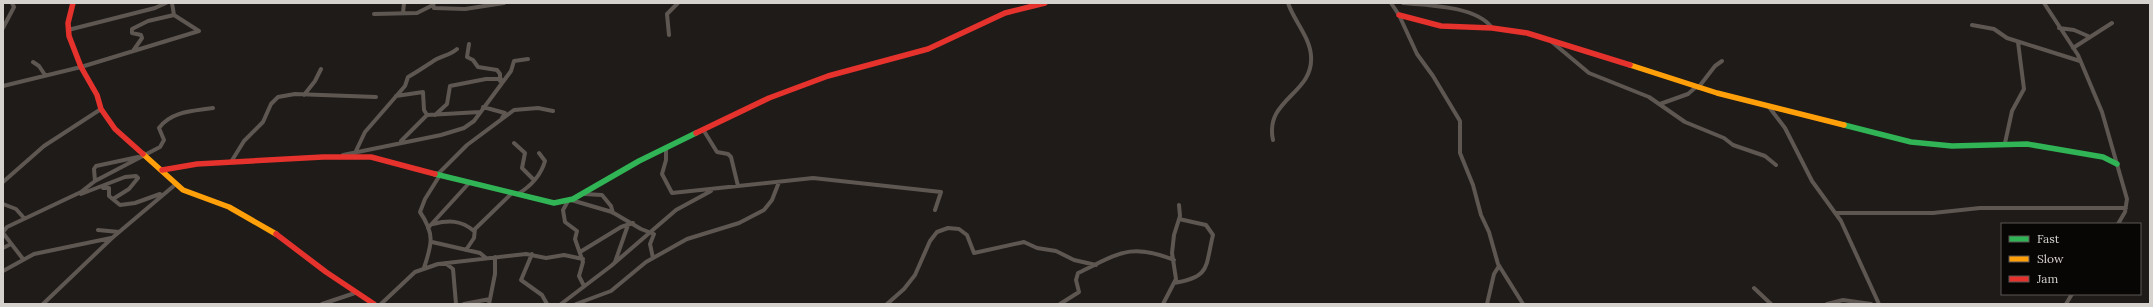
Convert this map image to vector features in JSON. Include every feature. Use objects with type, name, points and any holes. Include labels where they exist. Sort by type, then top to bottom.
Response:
[{"type":"street","points":[[3,28],[14,7],[12,3]]},
{"type":"street","points":[[73,3],[68,30],[81,67],[97,94],[101,109],[109,122],[140,156],[162,170],[176,184],[190,194],[229,207],[271,230],[355,293],[374,304]]},
{"type":"street","points":[[68,30],[154,8],[166,3]]},
{"type":"street","points":[[3,86],[81,67],[199,31],[174,15],[172,12],[172,3]]},
{"type":"street","points":[[403,12],[404,3]]},
{"type":"street","points":[[374,14],[403,12],[417,13],[433,4],[439,9],[457,9],[504,3]]},
{"type":"street","points":[[669,35],[667,14],[670,9],[678,3]]},
{"type":"street","points":[[162,170],[197,164],[342,156],[383,159],[438,175],[554,203],[569,200],[582,194],[615,174],[756,104],[814,81],[928,49],[1005,12],[1044,3]]},
{"type":"street","points":[[1273,140],[1270,129],[1274,118],[1290,95],[1307,79],[1312,62],[1307,38],[1292,15],[1288,3]]},
{"type":"street","points":[[1391,3],[1399,15],[1417,54],[1433,76],[1460,122],[1460,153],[1499,266],[1523,304]]},
{"type":"street","points":[[1403,3],[1451,9],[1476,15],[1489,22],[1492,28]]},
{"type":"street","points":[[2044,3],[2080,61],[2102,112],[2126,190],[2126,208],[2118,223]]},
{"type":"street","points":[[132,52],[142,38],[141,35],[132,33],[132,29],[148,21],[174,15]]},
{"type":"street","points":[[1399,15],[1441,26],[1492,28],[1519,31],[1552,42],[1575,47],[1592,55],[1636,66],[1697,88],[1921,144],[1952,146],[2005,143],[2027,144],[2103,157],[2117,164]]},
{"type":"street","points":[[2073,48],[2088,36],[2112,23]]},
{"type":"street","points":[[1972,25],[1994,29],[2003,36],[2018,42],[2080,61]]},
{"type":"street","points":[[2059,28],[2074,30],[2088,36]]},
{"type":"street","points":[[1552,42],[1575,63],[1589,73],[1630,88],[1660,104],[1685,122],[1721,137],[1734,145],[1765,156],[1776,165]]},
{"type":"street","points":[[2005,143],[2012,111],[2016,100],[2024,89],[2018,42]]},
{"type":"street","points":[[469,44],[467,57],[473,60],[478,67],[496,70],[501,79],[500,85]]},
{"type":"street","points":[[355,153],[365,132],[405,86],[410,75],[425,68],[433,61],[450,55],[457,49]]},
{"type":"street","points":[[342,156],[458,131],[470,125],[511,71],[514,61],[521,58],[528,59]]},
{"type":"street","points":[[1660,104],[1688,94],[1697,88],[1714,66],[1722,61]]},
{"type":"street","points":[[33,62],[39,66],[45,75]]},
{"type":"street","points":[[304,95],[315,81],[321,69]]},
{"type":"street","points":[[434,115],[447,104],[450,86],[486,79],[501,79]]},
{"type":"street","points":[[396,96],[423,92],[424,110],[427,116]]},
{"type":"street","points":[[231,162],[244,141],[263,122],[274,100],[282,95],[376,97]]},
{"type":"street","points":[[1769,107],[1785,128],[1812,181],[1836,213],[1869,279],[1879,304]]},
{"type":"street","points":[[164,192],[127,205],[120,205],[108,194],[109,188],[95,187],[94,169],[96,166],[140,156],[164,143],[163,135],[158,128],[164,121],[176,116],[213,108]]},
{"type":"street","points":[[424,268],[432,242],[430,226],[420,212],[438,175],[447,163],[467,145],[516,109],[538,108],[553,111]]},
{"type":"street","points":[[3,182],[5,178],[44,146],[101,109]]},
{"type":"street","points":[[399,143],[407,136],[415,125],[427,116],[482,110],[505,113],[502,120]]},
{"type":"street","points":[[704,131],[717,152],[728,154],[731,157],[738,186]]},
{"type":"street","points":[[514,143],[525,153],[522,168],[534,180]]},
{"type":"street","points":[[666,149],[666,160],[662,171],[670,192],[687,193],[817,178],[941,192],[935,210]]},
{"type":"street","points":[[466,250],[474,238],[474,231],[487,216],[515,194],[527,189],[534,180],[544,163],[539,153]]},
{"type":"street","points":[[23,259],[3,233],[5,228],[73,195],[134,162],[140,156]]},
{"type":"street","points":[[73,195],[100,188],[125,177],[136,176],[138,178],[129,189],[113,199]]},
{"type":"street","points":[[430,226],[470,182]]},
{"type":"street","points":[[576,304],[611,291],[628,275],[653,258],[687,239],[739,223],[764,210],[772,200],[779,182]]},
{"type":"street","points":[[43,304],[112,238],[164,192],[176,184]]},
{"type":"street","points":[[561,304],[615,262],[676,210],[711,190]]},
{"type":"street","points":[[582,194],[602,195],[611,206],[613,212]]},
{"type":"street","points":[[569,200],[590,204],[599,209],[613,212],[639,230],[654,235],[650,244],[653,258]]},
{"type":"street","points":[[569,200],[563,210],[566,222],[577,229],[575,239],[583,259],[583,265],[579,273],[584,286]]},
{"type":"street","points":[[3,204],[16,209],[24,218]]},
{"type":"street","points":[[1163,304],[1174,283],[1176,271],[1173,243],[1180,219],[1178,205]]},
{"type":"street","points":[[1836,213],[1933,213],[1980,208],[2126,208]]},
{"type":"street","points":[[1174,283],[1196,280],[1202,275],[1208,263],[1209,248],[1213,237],[1213,234],[1206,225],[1180,219]]},
{"type":"street","points":[[430,226],[457,220],[474,231]]},
{"type":"street","points":[[580,252],[600,242],[621,227],[630,224]]},
{"type":"street","points":[[615,262],[630,224]]},
{"type":"street","points":[[887,304],[896,302],[918,269],[927,247],[934,235],[949,227],[958,228],[964,232],[970,239],[971,250],[974,253],[1024,242],[1037,248],[1056,251],[1074,260],[1096,265]]},
{"type":"street","points":[[98,230],[119,232]]},
{"type":"street","points":[[3,271],[23,259],[42,252],[112,238]]},
{"type":"street","points":[[432,242],[480,253],[486,258]]},
{"type":"street","points":[[3,248],[11,244]]},
{"type":"street","points":[[1060,304],[1079,292],[1076,280],[1078,273],[1116,254],[1131,250],[1154,252],[1174,260]]},
{"type":"street","points":[[381,304],[408,278],[424,268],[445,263],[532,254],[546,258],[567,256],[583,259]]},
{"type":"street","points":[[532,254],[521,280],[542,295],[547,304]]},
{"type":"street","points":[[464,304],[489,302],[495,274],[494,257]]},
{"type":"street","points":[[445,263],[453,269],[456,304]]},
{"type":"street","points":[[1486,304],[1493,284],[1494,274],[1499,266]]},
{"type":"street","points":[[1754,288],[1771,304]]},
{"type":"street","points":[[322,304],[355,293]]},
{"type":"street","points":[[2066,304],[2071,295]]},
{"type":"street","points":[[1827,304],[1834,301],[1845,300],[1871,304]]},
{"type":"traffic: fast","points":[[1844,125],[1911,142],[1952,146],[2027,144],[2103,157],[2117,164]]},
{"type":"traffic: fast","points":[[435,174],[554,203],[573,199],[639,161],[696,133]]},
{"type":"traffic: slow","points":[[1630,65],[1717,93],[1844,125]]},
{"type":"traffic: slow","points":[[143,154],[183,190],[229,207],[276,234]]},
{"type":"traffic: jam","points":[[73,3],[68,23],[69,36],[81,67],[97,95],[101,109],[115,129],[143,154]]},
{"type":"traffic: jam","points":[[696,133],[769,98],[828,76],[928,49],[1005,13],[1045,3]]},
{"type":"traffic: jam","points":[[1399,15],[1441,26],[1492,28],[1527,33],[1630,65]]},
{"type":"traffic: jam","points":[[162,170],[197,164],[323,157],[371,157],[435,174]]},
{"type":"traffic: jam","points":[[276,234],[326,272],[374,304]]}]
